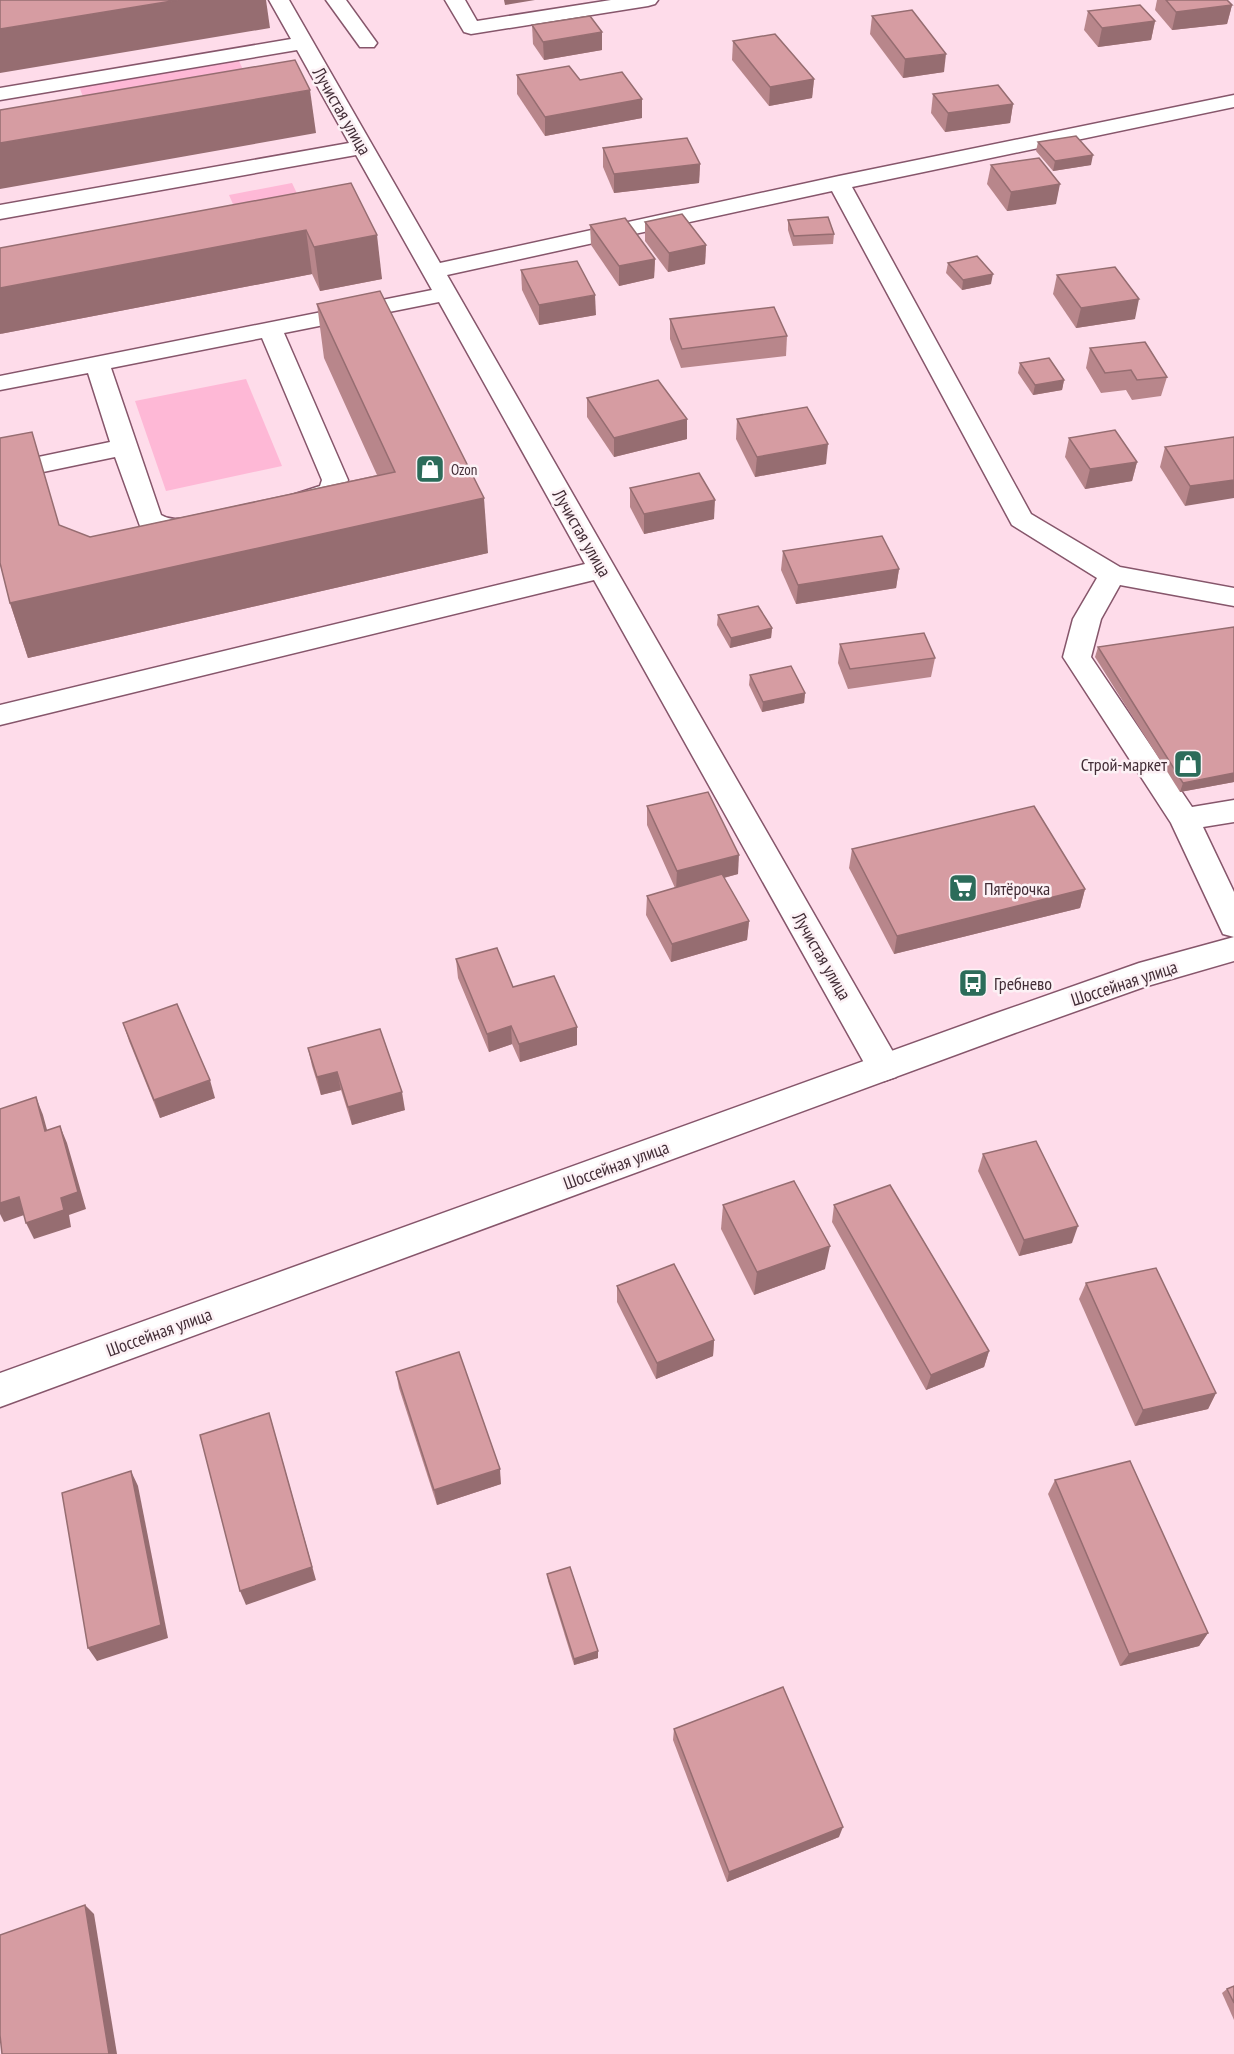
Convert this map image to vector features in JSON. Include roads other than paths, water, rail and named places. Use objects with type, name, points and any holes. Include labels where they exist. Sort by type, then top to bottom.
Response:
[{"type":"street","name":"Лучистая улица","points":[[279,0],[884,1067]]},
{"type":"street","points":[[336,0],[367,43]]},
{"type":"street","points":[[455,0],[471,28],[648,0]]},
{"type":"street","points":[[0,94],[304,43]]},
{"type":"street","points":[[434,271],[1234,101]]},
{"type":"street","points":[[0,212],[363,147]]},
{"type":"street","points":[[840,183],[1021,519],[1112,575],[1234,597]]},
{"type":"street","points":[[0,383],[446,294]]},
{"type":"street","points":[[270,329],[335,480],[331,491],[317,498],[273,508]]},
{"type":"street","points":[[97,364],[149,520],[159,528],[172,530],[217,520]]},
{"type":"street","points":[[0,473],[124,447]]},
{"type":"street","points":[[0,715],[603,569]]},
{"type":"street","points":[[1112,575],[1087,619],[1077,657],[1184,819],[1234,925]]},
{"type":"street","points":[[1184,819],[1234,811]]},
{"type":"street","name":"Шоссейная улица","points":[[0,1390],[884,1067],[1139,976],[1234,949]]},
{"type":"place","name":"Ozon","points":[[430,469]]},
{"type":"place","name":"Строй-маркет","points":[[1188,764]]},
{"type":"place","name":"Пятёрочка","points":[[963,888]]},
{"type":"place","name":"Гребнево","points":[[973,983]]}]
